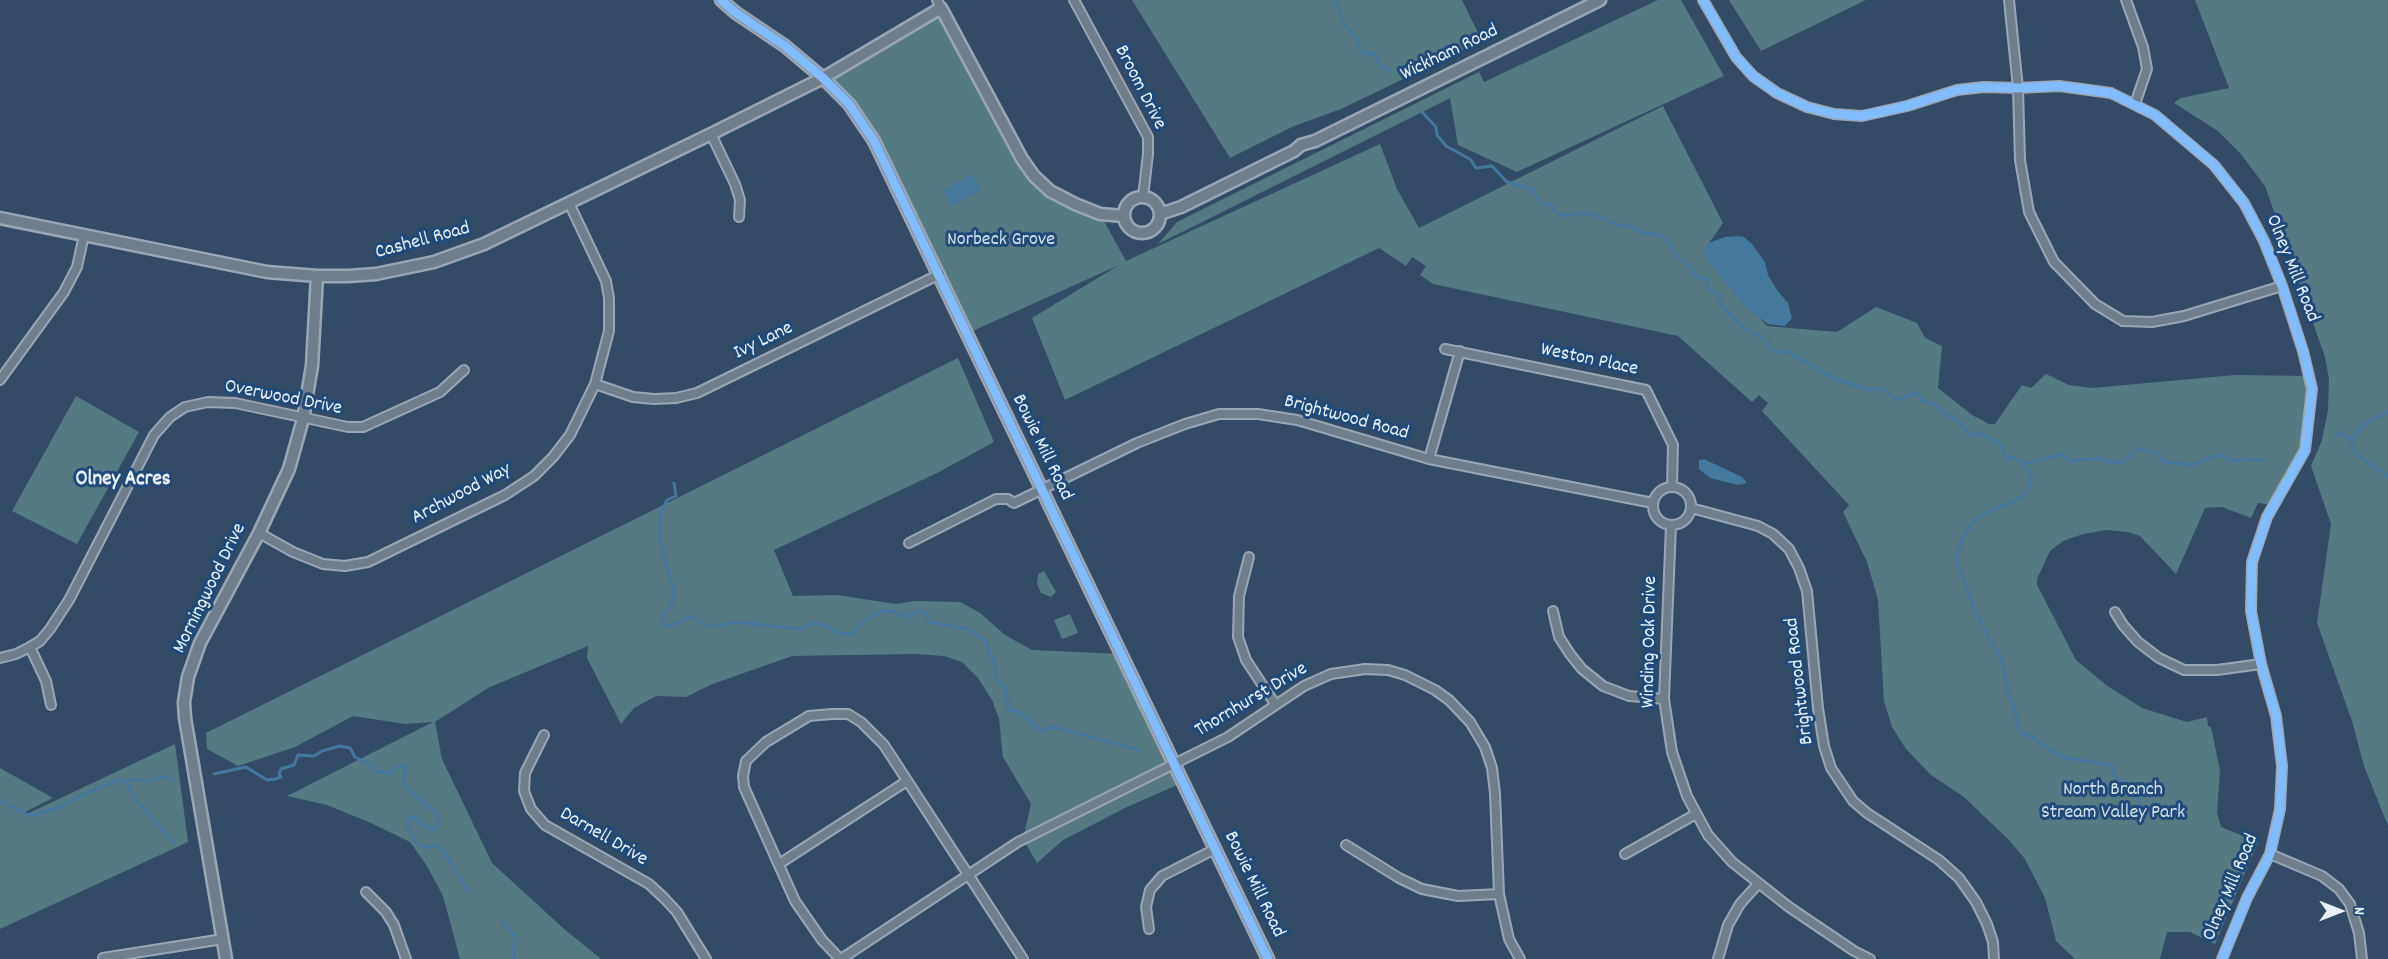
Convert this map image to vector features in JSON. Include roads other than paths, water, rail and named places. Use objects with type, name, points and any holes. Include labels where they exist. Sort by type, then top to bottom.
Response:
[{"type":"street","name":"Bowie Mill Road","points":[[721,0],[736,14],[785,46],[823,78],[849,104],[874,141],[1268,959]]},
{"type":"street","name":"Broom Drive","points":[[1074,0],[1148,137],[1149,154],[1143,197]]},
{"type":"street","name":"Wickham Road","points":[[1160,214],[1181,207],[1294,151],[1300,153],[1313,145],[1315,141],[1600,0]]},
{"type":"street","name":"Olney Mill Road","points":[[1703,0],[1736,57],[1753,76],[1777,93],[1807,108],[1834,114],[1862,116],[1907,106],[1957,90],[1984,87],[2059,86],[2111,93],[2155,115],[2214,165],[2244,203],[2264,241],[2282,286],[2303,351],[2312,389],[2305,450],[2266,517],[2252,562],[2251,611],[2261,664],[2276,716],[2282,766],[2280,809],[2271,854],[2247,898],[2222,959]]},
{"type":"street","points":[[2009,0],[2018,88],[2020,160],[2029,212],[2054,261],[2095,304],[2123,321],[2152,322],[2184,316],[2282,286]]},
{"type":"street","points":[[2126,0],[2143,47],[2147,69],[2135,104]]},
{"type":"street","name":"Cashell Road","points":[[0,218],[267,272],[317,276],[376,274],[434,261],[484,244],[823,78],[919,21],[939,4]]},
{"type":"street","points":[[939,4],[1022,159],[1034,176],[1050,191],[1075,204],[1100,213],[1123,216]]},
{"type":"street","points":[[919,21],[940,22],[952,29]]},
{"type":"street","points":[[711,134],[735,184],[740,200],[739,217]]},
{"type":"street","points":[[1143,197],[1156,205],[1160,214],[1153,230],[1142,234],[1127,227],[1123,216],[1129,202],[1143,197]]},
{"type":"street","name":"Archwood Way","points":[[259,533],[293,552],[323,564],[345,566],[368,562],[505,495],[534,476],[553,457],[570,435],[595,384],[609,331],[609,298],[606,281],[569,203]]},
{"type":"street","points":[[0,380],[64,292],[77,267],[84,235]]},
{"type":"street","name":"Ivy Lane","points":[[595,384],[633,397],[654,399],[676,398],[697,393],[940,274]]},
{"type":"street","name":"Morningwood Drive","points":[[226,959],[184,702],[188,676],[200,643],[259,533],[289,469],[303,419],[312,366],[317,276]]},
{"type":"street","name":"Weston Place","points":[[1445,349],[1646,390],[1673,445],[1672,487]]},
{"type":"street","points":[[1429,459],[1460,351]]},
{"type":"street","name":"Overwood Drive","points":[[0,658],[30,647],[40,641],[50,629],[69,600],[154,435],[171,417],[185,407],[208,402],[235,403],[348,428],[370,426],[440,392],[464,370]]},
{"type":"street","name":"Brightwood Road","points":[[909,543],[996,499],[1008,499],[1014,503],[1137,443],[1185,424],[1219,414],[1258,414],[1297,420],[1429,459],[1653,503]]},
{"type":"street","points":[[1672,487],[1686,492],[1691,508],[1684,520],[1671,525],[1659,519],[1654,511],[1653,503],[1658,493],[1672,487]]},
{"type":"street","name":"Brightwood Road","points":[[1691,508],[1758,526],[1773,534],[1789,549],[1807,591],[1818,708],[1824,746],[1831,768],[1853,801],[1867,813],[1939,860],[1959,878],[1976,902],[1987,924],[1993,942],[1994,959]]},
{"type":"street","name":"Winding Oak Drive","points":[[1671,525],[1664,699],[1672,752],[1679,777],[1695,814],[1708,835],[1732,862],[1758,884],[1854,951],[1870,959]]},
{"type":"street","points":[[1249,557],[1239,596],[1238,637],[1246,660],[1275,704]]},
{"type":"street","points":[[1553,611],[1559,637],[1570,654],[1582,669],[1603,686],[1629,696],[1664,699]]},
{"type":"street","points":[[2115,612],[2122,625],[2138,642],[2159,658],[2184,670],[2217,670],[2261,664]]},
{"type":"street","points":[[30,647],[46,681],[51,705]]},
{"type":"street","name":"Thornhurst Drive","points":[[841,959],[1018,842],[1228,737],[1304,686],[1331,674],[1365,669],[1388,670],[1406,675],[1435,690],[1449,700],[1470,722],[1485,747],[1492,768],[1495,793],[1498,894],[1509,939],[1520,959]]},
{"type":"street","points":[[841,959],[822,940],[795,901],[744,787],[743,776],[746,761],[766,742],[809,716],[848,714],[876,736],[1023,959]]},
{"type":"street","name":"Darnell Drive","points":[[544,735],[525,773],[524,791],[531,809],[545,825],[649,885],[677,912],[706,959]]},
{"type":"street","points":[[779,864],[907,781]]},
{"type":"street","points":[[1625,854],[1695,814]]},
{"type":"street","points":[[1346,845],[1399,878],[1422,889],[1458,896],[1498,894]]},
{"type":"street","points":[[1149,929],[1146,907],[1150,890],[1162,876],[1215,849]]},
{"type":"street","points":[[2271,854],[2322,876],[2339,889],[2350,904],[2359,933],[2362,959]]},
{"type":"street","points":[[1718,959],[1728,926],[1740,904],[1758,884]]},
{"type":"street","points":[[366,892],[386,912],[394,925],[406,959]]},
{"type":"street","points":[[103,958],[223,939]]},
{"type":"water","points":[[972,174],[981,190],[951,206],[943,190]]},
{"type":"water","points":[[1725,237],[1744,237],[1752,244],[1765,262],[1768,275],[1777,290],[1788,303],[1792,318],[1785,326],[1768,324],[1746,308],[1705,258],[1704,251],[1708,243]]},
{"type":"water","points":[[1704,459],[1742,477],[1747,483],[1738,485],[1710,478],[1699,469],[1699,460]]},
{"type":"waterway","points":[[1333,0],[1337,4],[1344,24],[1357,39],[1361,52],[1374,53],[1381,67],[1388,69],[1392,74]]},
{"type":"waterway","points":[[1422,112],[1436,127],[1437,135],[1446,146],[1470,159],[1476,168],[1492,166],[1507,182],[1532,189],[1541,203],[1551,205],[1558,214],[1595,215],[1617,225],[1659,235],[1669,242],[1678,258],[1691,267],[1694,276],[1707,279],[1708,289],[1718,294],[1721,304],[1732,317],[1748,331],[1767,340],[1773,352],[1788,352],[1833,378],[1869,390],[1880,388],[1898,400],[1918,392],[1922,401],[1935,404],[1940,411],[1960,422],[1970,436],[1978,433],[1999,443],[2007,459],[2013,457],[2023,464],[2032,477],[2026,494],[1974,520],[1963,538],[1956,560],[1978,617],[2002,661],[2020,733],[2034,738],[2053,752],[2067,758],[2112,765],[2113,775],[2136,789],[2144,823]]},
{"type":"waterway","points":[[2352,439],[2362,426],[2388,412]]},
{"type":"waterway","points":[[2338,433],[2352,439],[2352,448],[2357,455],[2388,476]]},
{"type":"waterway","points":[[2023,464],[2062,454],[2070,461],[2098,458],[2110,462],[2123,462],[2138,449],[2156,453],[2164,462],[2192,465],[2218,455],[2234,461],[2263,460]]},
{"type":"waterway","points":[[674,483],[676,496],[667,500],[660,515],[660,540],[674,593],[671,606],[663,614],[661,625],[671,626],[690,616],[709,627],[735,622],[801,629],[813,623],[825,625],[840,634],[853,633],[862,623],[881,611],[891,611],[906,617],[920,611],[928,615],[929,622],[968,629],[987,642],[988,651],[995,665],[995,676],[1005,689],[1009,710],[1019,712],[1041,731],[1055,727],[1138,750]]},
{"type":"waterway","points":[[214,774],[246,767],[267,780],[275,779],[281,777],[279,774],[281,769],[294,765],[298,755],[314,756],[340,746],[350,748],[355,757],[370,764],[375,771],[390,774],[398,766],[405,767],[404,787],[435,812],[439,823],[435,829],[422,825],[416,818],[410,817],[408,828],[417,844],[427,848],[433,845],[441,848],[469,892]]},
{"type":"waterway","points":[[0,801],[31,816],[61,807],[82,795],[119,780],[149,782],[161,776],[174,780]]},
{"type":"waterway","points":[[124,780],[136,800],[175,844]]},
{"type":"waterway","points":[[504,922],[515,937],[514,959]]},
{"type":"district","name":"Olney Acres","points":[[123,481]]},
{"type":"park label","name":"Norbeck Grove","points":[[1001,241]]},
{"type":"park label","name":"North Branch Stream Valley Park","points":[[2113,802]]}]
